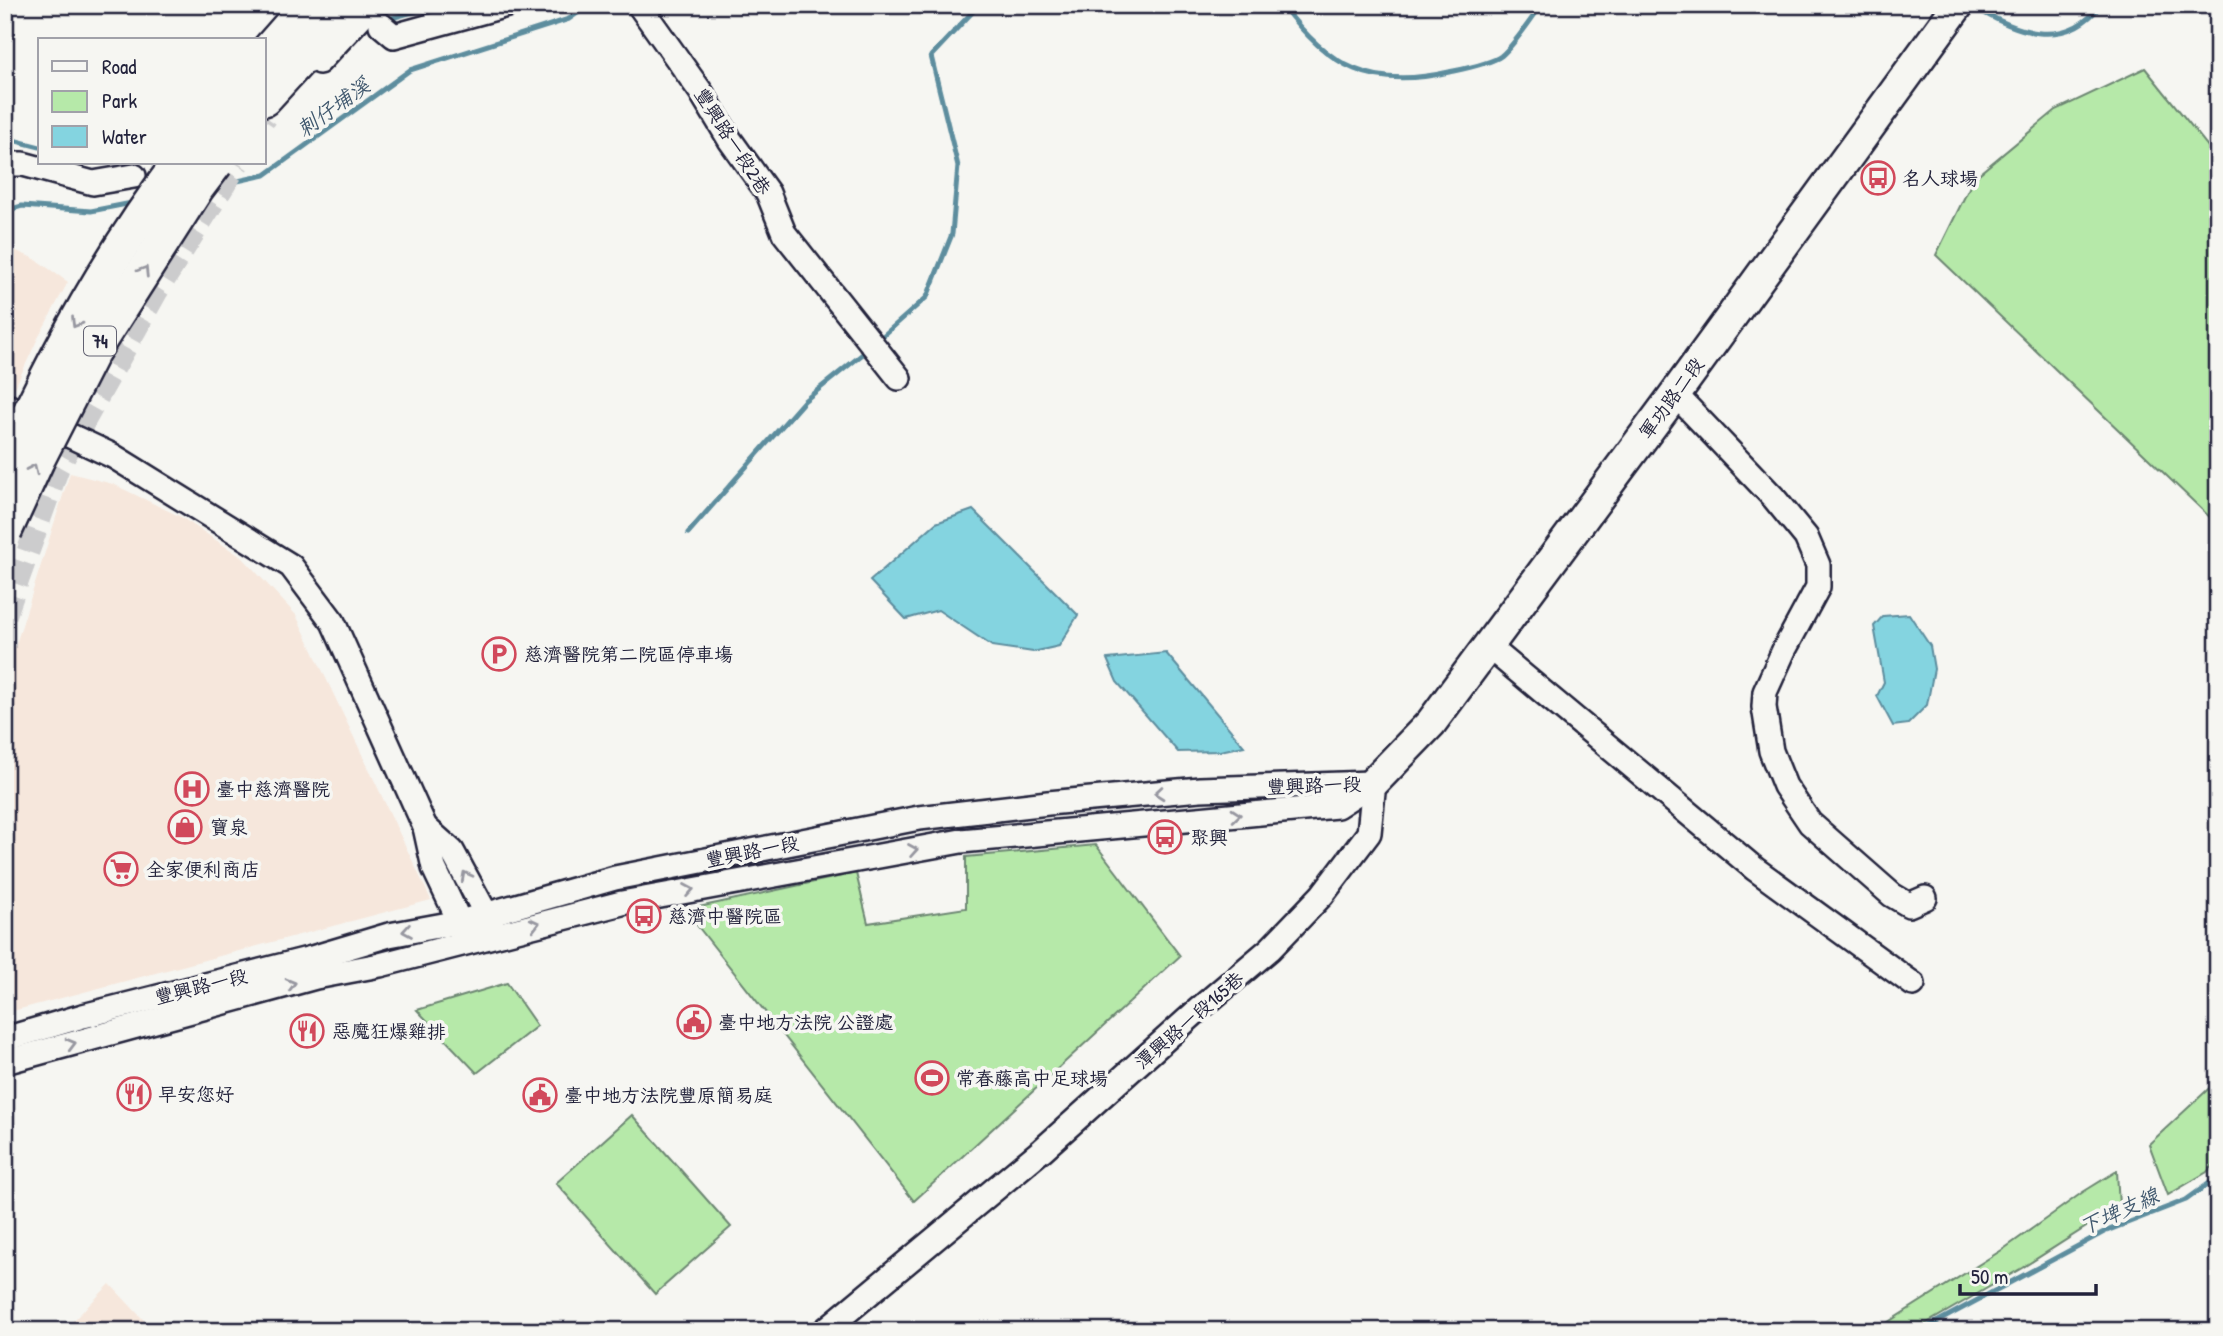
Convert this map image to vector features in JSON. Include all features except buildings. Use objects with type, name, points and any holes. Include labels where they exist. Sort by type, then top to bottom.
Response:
[{"type":"highway","points":[[266,53],[308,5]]},
{"type":"highway","points":[[266,107],[350,5]]},
{"type":"highway","name":"74","points":[[5,466],[66,339],[114,259],[178,164]]},
{"type":"highway","name":"74","points":[[5,531],[93,351],[197,188],[215,164]]},
{"type":"main road","name":"軍功路二段","points":[[1374,782],[1431,723],[1675,394],[1951,14]]},
{"type":"street","points":[[261,38],[286,5]]},
{"type":"street","points":[[266,107],[376,15],[394,36],[507,5]]},
{"type":"street","name":"豐興路一段2巷","points":[[639,5],[768,193],[784,233],[899,378]]},
{"type":"street","points":[[5,164],[23,164],[93,183],[134,176]]},
{"type":"street","points":[[1675,394],[1774,498],[1806,537],[1818,565],[1818,587],[1765,692],[1764,707],[1771,751],[1785,786],[1810,823],[1892,895],[1909,905],[1925,898]]},
{"type":"street","points":[[5,405],[113,456],[291,566],[333,622],[425,827],[434,868],[465,932]]},
{"type":"street","points":[[1488,646],[1755,869],[1913,984]]},
{"type":"street","name":"豐興路一段","points":[[5,1062],[316,977],[380,965],[465,932],[486,914],[615,878],[919,818],[1200,789],[1374,782]]},
{"type":"street","name":"豐興路一段","points":[[5,1039],[389,935],[465,932],[497,934],[622,902],[961,841],[1337,806],[1374,782]]},
{"type":"street","name":"潭興路一段165巷","points":[[824,1331],[1042,1150],[1270,949],[1322,895],[1368,833],[1374,782]]},
{"type":"street","points":[[425,827],[452,851],[497,934]]},
{"type":"shaded area","points":[[5,246],[35,259],[68,282],[5,409]]},
{"type":"shaded area","name":"臺中慈濟醫院","points":[[70,473],[113,484],[181,517],[243,558],[296,615],[431,900],[5,1013],[5,679]]},
{"type":"shaded area","points":[[110,1284],[154,1331],[63,1331]]},
{"type":"green space","points":[[2145,68],[2218,159],[2218,525],[1936,255],[1974,178],[2056,110]]},
{"type":"green space","name":"常春藤高中足球場","points":[[1096,845],[1180,956],[914,1201],[685,910],[856,873],[868,923],[966,908],[966,857]]},
{"type":"green space","points":[[507,983],[537,1026],[477,1073],[417,1010]]},
{"type":"green space","points":[[2218,1080],[2218,1158],[2207,1172],[2168,1195],[2149,1144]]},
{"type":"green space","points":[[632,1115],[731,1227],[655,1294],[556,1183]]},
{"type":"green space","points":[[2117,1171],[2119,1206],[2022,1268],[1913,1331],[1874,1331],[2005,1248]]},
{"type":"water","points":[[973,510],[1078,615],[1059,646],[1033,652],[992,646],[938,610],[906,619],[870,581],[936,523]]},
{"type":"water","points":[[1909,614],[1930,646],[1934,669],[1927,705],[1908,724],[1893,726],[1877,696],[1884,682],[1874,626],[1883,616]]},
{"type":"water","points":[[1166,653],[1244,746],[1220,751],[1178,752],[1117,682],[1107,659]]},
{"type":"waterway","points":[[385,20],[436,5]]},
{"type":"waterway","name":"刺仔埔溪","points":[[215,186],[265,175],[410,70],[569,19],[589,5]]},
{"type":"waterway","points":[[876,342],[927,297],[952,234],[958,166],[931,56],[979,5]]},
{"type":"waterway","name":"刺仔埔溪","points":[[1282,5],[1317,45],[1335,59],[1354,69],[1397,78],[1449,72],[1496,59],[1512,45],[1542,5]]},
{"type":"waterway","name":"刺仔埔溪","points":[[1971,5],[2004,23],[2038,33],[2071,29],[2086,20],[2101,5]]},
{"type":"waterway","points":[[5,138],[38,146]]},
{"type":"waterway","name":"刺仔埔溪","points":[[5,211],[22,206],[91,211],[137,202]]},
{"type":"waterway","points":[[688,533],[804,401],[869,349]]},
{"type":"waterway","name":"下埤支線","points":[[1920,1331],[2104,1232],[2186,1200],[2218,1177]]},
{"type":"tunnel","points":[[5,616],[58,468],[157,291],[237,164]]},
{"type":"place","name":"名人球場","points":[[1878,178]]},
{"type":"place","name":"慈濟醫院第二院區停車塲","points":[[499,654]]},
{"type":"place","name":"臺中慈濟醫院","points":[[192,789]]},
{"type":"place","name":"寶泉","points":[[185,827]]},
{"type":"place","name":"聚興","points":[[1165,837]]},
{"type":"place","name":"全家便利商店","points":[[121,869]]},
{"type":"place","name":"慈濟中醫院區","points":[[644,916]]},
{"type":"place","name":"臺中地方法院 公證處","points":[[694,1022]]},
{"type":"place","name":"惡魔狂爆雞排","points":[[307,1031]]},
{"type":"place","name":"常春藤高中足球場","points":[[932,1078]]},
{"type":"place","name":"早安您好","points":[[134,1094]]},
{"type":"place","name":"臺中地方法院豐原簡易庭","points":[[540,1095]]}]
